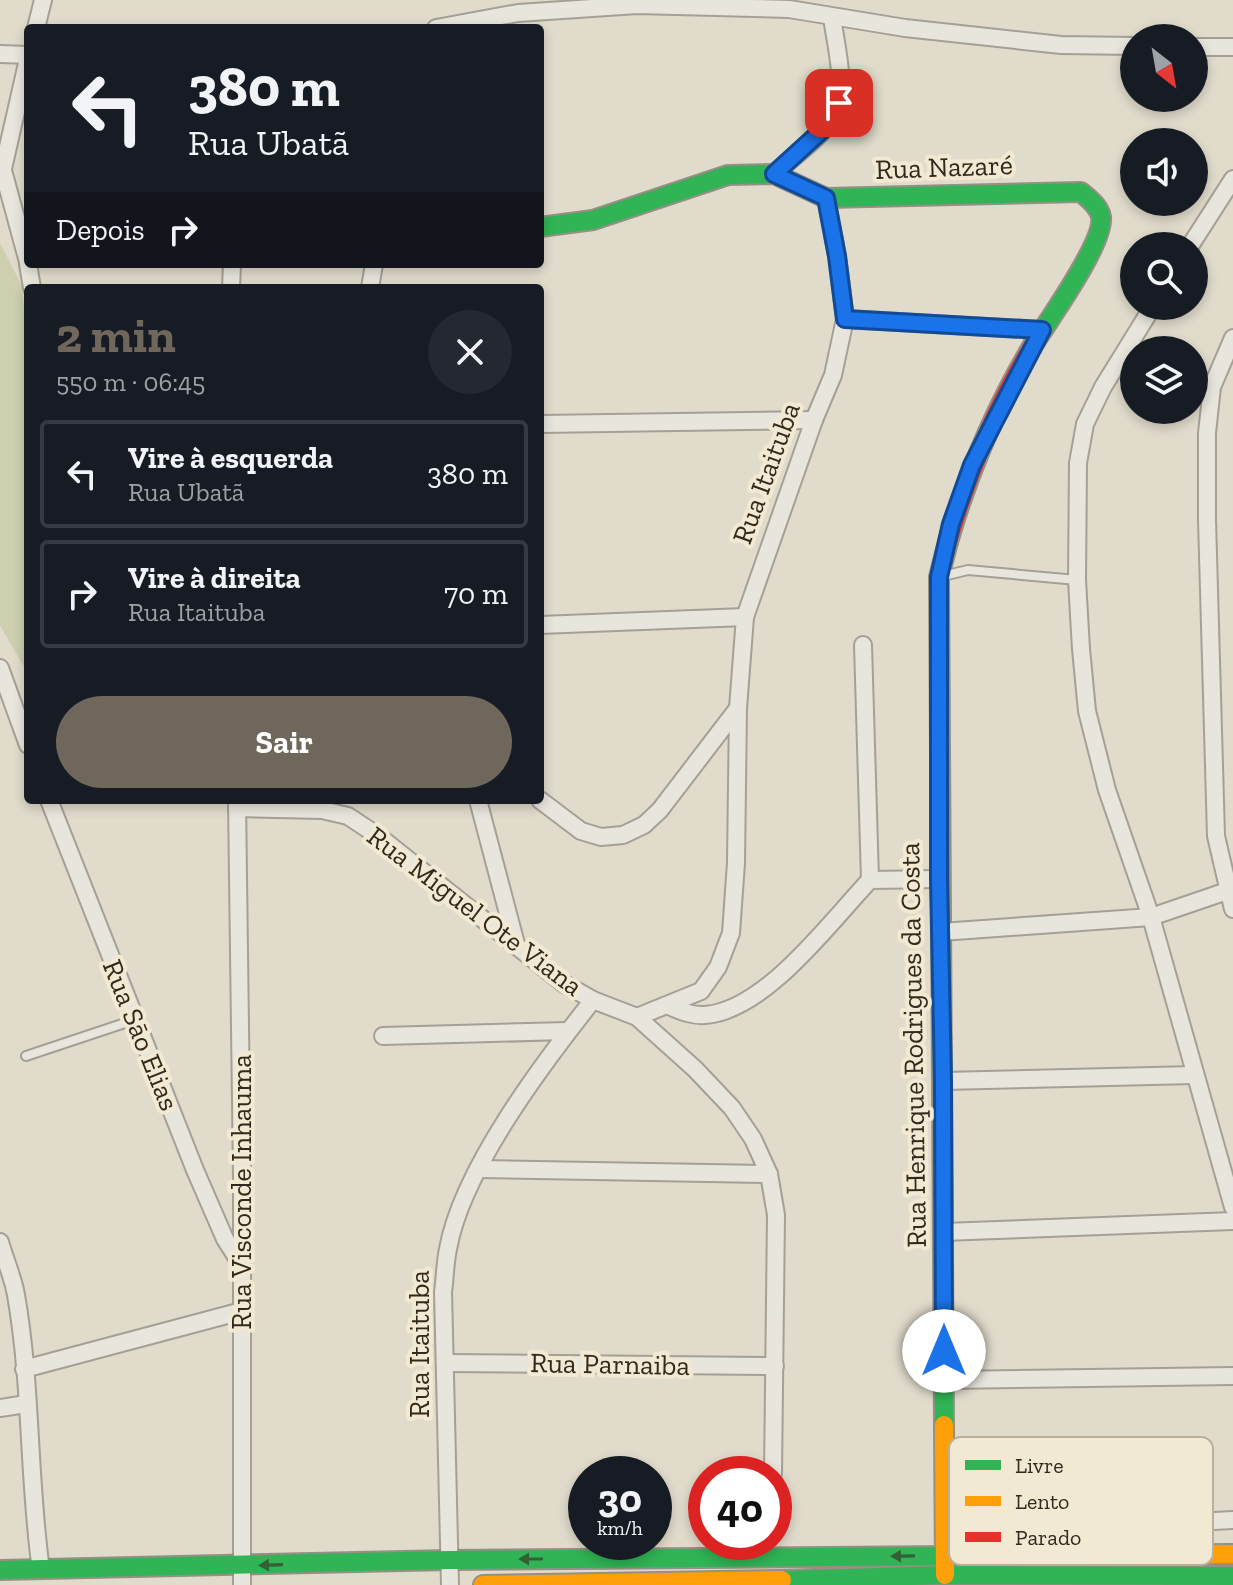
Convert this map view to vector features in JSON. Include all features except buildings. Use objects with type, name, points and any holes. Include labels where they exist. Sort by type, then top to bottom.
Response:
[{"type":"main road","points":[[544,226],[593,220],[728,175],[774,174],[826,198]]},
{"type":"main road","name":"Rua Nazaré","points":[[826,198],[1064,191]]},
{"type":"main road","name":"Rua Henrique Rodrigues da Costa","points":[[945,1566],[939,577],[951,524],[972,465],[1042,330],[1092,247],[1101,220],[1096,204],[1081,192],[1064,191]]},
{"type":"main road","points":[[792,1552],[1098,1580],[1233,1576]]},
{"type":"main road","points":[[0,1570],[242,1576],[450,1560],[688,1553]]},
{"type":"main road","points":[[1213,1555],[1233,1554]]},
{"type":"main road","points":[[483,1585],[730,1584],[969,1565]]},
{"type":"street","points":[[37,24],[43,0]]},
{"type":"street","points":[[458,24],[518,13],[637,5],[789,9],[905,28],[1061,45],[1120,46]]},
{"type":"street","points":[[774,174],[830,123],[839,103],[840,84],[832,17]]},
{"type":"street","points":[[1208,47],[1233,47]]},
{"type":"street","points":[[0,54],[24,57]]},
{"type":"street","points":[[24,76],[2,178],[24,250]]},
{"type":"street","points":[[1199,232],[1233,179]]},
{"type":"street","name":"Rua Itaituba","points":[[637,1017],[701,991],[718,967],[731,933],[736,863],[738,708],[745,617],[814,420],[833,375],[845,319],[826,198]]},
{"type":"street","points":[[845,319],[1042,330]]},
{"type":"street","points":[[1144,320],[1103,387],[1085,424],[1078,463],[1077,580],[1087,711],[1107,790],[1151,917],[1233,1207]]},
{"type":"street","points":[[1233,338],[1212,387],[1207,433],[1216,836],[1233,909]]},
{"type":"street","points":[[544,424],[814,420]]},
{"type":"street","points":[[544,625],[745,617]]},
{"type":"street","points":[[669,1006],[686,1013],[704,1015],[728,1010],[754,998],[775,981],[870,880],[863,645]]},
{"type":"street","points":[[0,668],[24,734]]},
{"type":"street","points":[[544,803],[581,831],[601,837],[623,835],[644,825],[660,810],[738,708]]},
{"type":"street","name":"Rua Sāo Elias","points":[[51,804],[210,1206],[242,1266]]},
{"type":"street","name":"Rua Miguel Ote Viana","points":[[237,804],[322,810],[348,816],[381,838],[563,983],[593,1000],[637,1017],[695,1069],[732,1108],[753,1139],[769,1174],[776,1215],[773,1456]]},
{"type":"street","name":"Rua Visconde Inhauma","points":[[237,804],[242,1576]]},
{"type":"street","points":[[479,804],[516,944]]},
{"type":"street","points":[[870,880],[939,879]]},
{"type":"street","points":[[941,932],[1151,917],[1227,891]]},
{"type":"street","name":"Rua Itaituba","points":[[450,1585],[443,1292],[448,1248],[459,1210],[478,1169],[568,1031],[593,1000]]},
{"type":"street","points":[[383,1036],[568,1031]]},
{"type":"street","points":[[943,1081],[1194,1075]]},
{"type":"street","points":[[478,1169],[769,1174]]},
{"type":"street","points":[[943,1232],[1233,1221]]},
{"type":"street","points":[[0,1242],[16,1293],[41,1570]]},
{"type":"street","points":[[24,1369],[242,1311]]},
{"type":"street","name":"Rua Parnaiba","points":[[445,1363],[775,1366]]},
{"type":"street","points":[[944,1380],[1233,1376]]},
{"type":"street","points":[[0,1408],[26,1404]]},
{"type":"street","points":[[1213,1521],[1233,1520]]},
{"type":"lane","points":[[939,577],[968,570],[1077,580]]},
{"type":"lane","points":[[26,1056],[134,1020]]},
{"type":"green space","points":[[0,243],[22,286],[24,313],[24,667],[0,625]]},
{"type":"traffic: fast","points":[[544,226],[593,220],[728,175],[774,174],[826,198],[1081,192],[1098,209],[1100,229],[1085,262],[1033,345]]},
{"type":"traffic: fast","points":[[944,1425],[939,577],[948,542]]},
{"type":"traffic: fast","points":[[0,1570],[450,1560],[949,1556]]},
{"type":"traffic: fast","points":[[782,1580],[945,1575],[1233,1576]]},
{"type":"traffic: slow","points":[[944,1425],[945,1575]]},
{"type":"traffic: slow","points":[[1213,1554],[1233,1554]]},
{"type":"traffic: slow","points":[[483,1585],[782,1580]]},
{"type":"traffic: jam","points":[[948,542],[984,441],[1033,345]]},
{"type":"route","points":[[839,103],[830,123],[774,174],[826,198],[833,227],[845,319],[1042,330],[972,465],[951,524],[939,577],[944,1351]]}]
